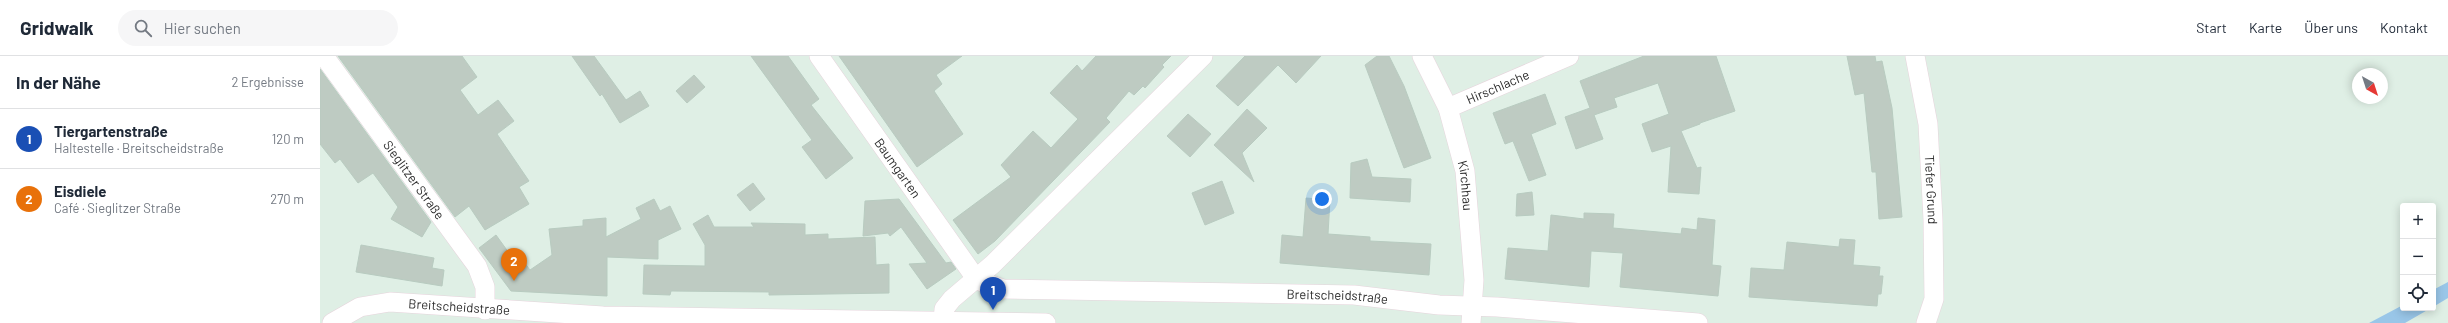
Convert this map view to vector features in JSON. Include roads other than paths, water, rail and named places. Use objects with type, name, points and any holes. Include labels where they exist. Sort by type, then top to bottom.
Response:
[{"type":"street","name":"Sieglitzer Straße","points":[[324,56],[477,266],[485,286],[485,310]]},
{"type":"street","name":"Baumgarten","points":[[819,56],[977,280]]},
{"type":"street","points":[[942,322],[944,309],[952,299],[977,280],[1203,56]]},
{"type":"street","name":"Kirchhau","points":[[1422,56],[1448,108],[1465,171],[1474,277],[1472,315]]},
{"type":"street","name":"Hirschlache","points":[[1448,108],[1569,56]]},
{"type":"street","name":"Tiefer Grund","points":[[1915,56],[1928,124],[1933,220],[1934,299],[1926,323]]},
{"type":"street","name":"Breitscheidstraße","points":[[977,280],[1003,289],[1354,295],[1439,305],[1472,315],[1698,323]]},
{"type":"street","name":"Breitscheidstraße","points":[[332,323],[360,308],[390,302],[485,310],[618,316],[1046,323]]},
{"type":"place","name":"Eisdiele","points":[[514,281]]},
{"type":"place","name":"Tiergartenstraße","points":[[993,310]]}]
